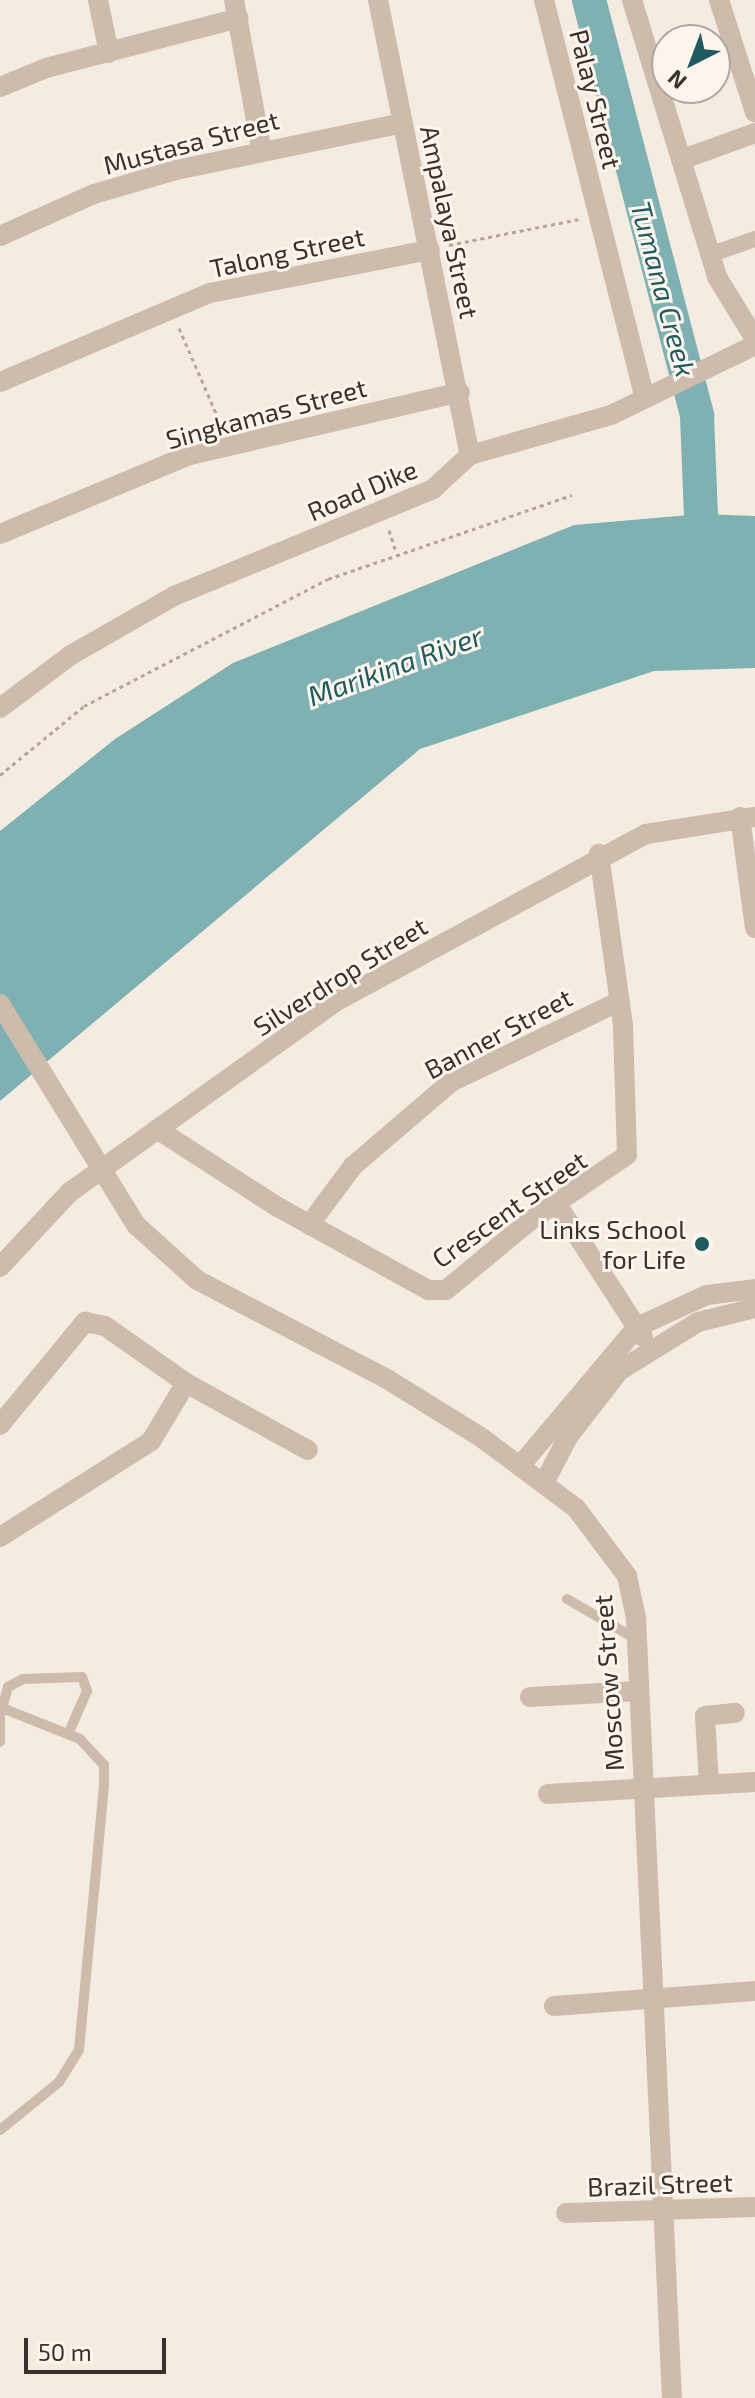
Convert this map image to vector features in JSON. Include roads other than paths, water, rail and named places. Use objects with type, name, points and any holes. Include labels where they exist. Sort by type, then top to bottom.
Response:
[{"type":"street","points":[[98,0],[109,53]]},
{"type":"street","name":"Ampalaya Street","points":[[378,0],[460,392],[470,455]]},
{"type":"street","name":"Palay Street","points":[[544,0],[644,396]]},
{"type":"street","points":[[632,0],[686,158],[712,254],[736,318],[755,342]]},
{"type":"street","points":[[719,0],[755,112]]},
{"type":"street","points":[[0,87],[236,9],[261,147]]},
{"type":"street","name":"Mustasa Street","points":[[0,236],[94,194],[261,147],[402,123]]},
{"type":"street","points":[[686,158],[755,133]]},
{"type":"street","points":[[712,254],[755,239]]},
{"type":"street","name":"Talong Street","points":[[0,382],[210,293],[430,250]]},
{"type":"street","name":"Road Dike","points":[[0,708],[139,613],[433,489],[470,455],[611,415],[755,342]]},
{"type":"street","name":"Singkamas Street","points":[[0,534],[230,446],[460,392]]},
{"type":"street","points":[[748,817],[755,928]]},
{"type":"street","name":"Silverdrop Street","points":[[0,1267],[70,1192],[335,1002],[599,854],[646,834],[748,817]]},
{"type":"street","name":"Crescent Street","points":[[157,1129],[309,1225],[428,1290],[446,1290],[619,1164],[632,1140],[620,1001],[599,854]]},
{"type":"street","name":"Banner Street","points":[[309,1225],[353,1166],[451,1082],[620,1001]]},
{"type":"street","name":"Moscow Street","points":[[0,1004],[136,1225],[197,1280],[387,1379],[544,1483],[615,1553],[634,1599],[672,2398]]},
{"type":"street","points":[[558,1206],[649,1347]]},
{"type":"street","points":[[520,1466],[637,1327],[707,1295],[755,1289]]},
{"type":"street","points":[[707,1295],[713,1317]]},
{"type":"street","points":[[544,1483],[585,1415],[649,1347],[713,1317],[755,1308]]},
{"type":"street","points":[[0,1425],[85,1322],[105,1326],[186,1383],[308,1450]]},
{"type":"street","points":[[0,1537],[151,1441],[186,1383]]},
{"type":"street","points":[[530,1697],[638,1691]]},
{"type":"street","points":[[709,1784],[705,1716],[735,1713]]},
{"type":"street","points":[[548,1794],[755,1782]]},
{"type":"street","points":[[554,2006],[755,1991]]},
{"type":"street","name":"Brazil Street","points":[[566,2213],[755,2207]]},
{"type":"lane","points":[[567,1599],[636,1639]]},
{"type":"lane","points":[[0,1742],[1,1708],[14,1682],[76,1673],[87,1691],[69,1732]]},
{"type":"lane","points":[[0,2130],[59,2082],[79,2050],[104,1765],[69,1732],[1,1708]]},
{"type":"water","name":"Marikina River","points":[[701,514],[755,516],[755,668],[654,671],[420,749],[0,1101],[0,831],[115,739],[233,663],[574,525]]},
{"type":"waterway","name":"Tumana Creek","points":[[589,0],[697,416],[701,514],[711,557]]},
{"type":"place","name":"Links School for Life","points":[[702,1244]]}]
